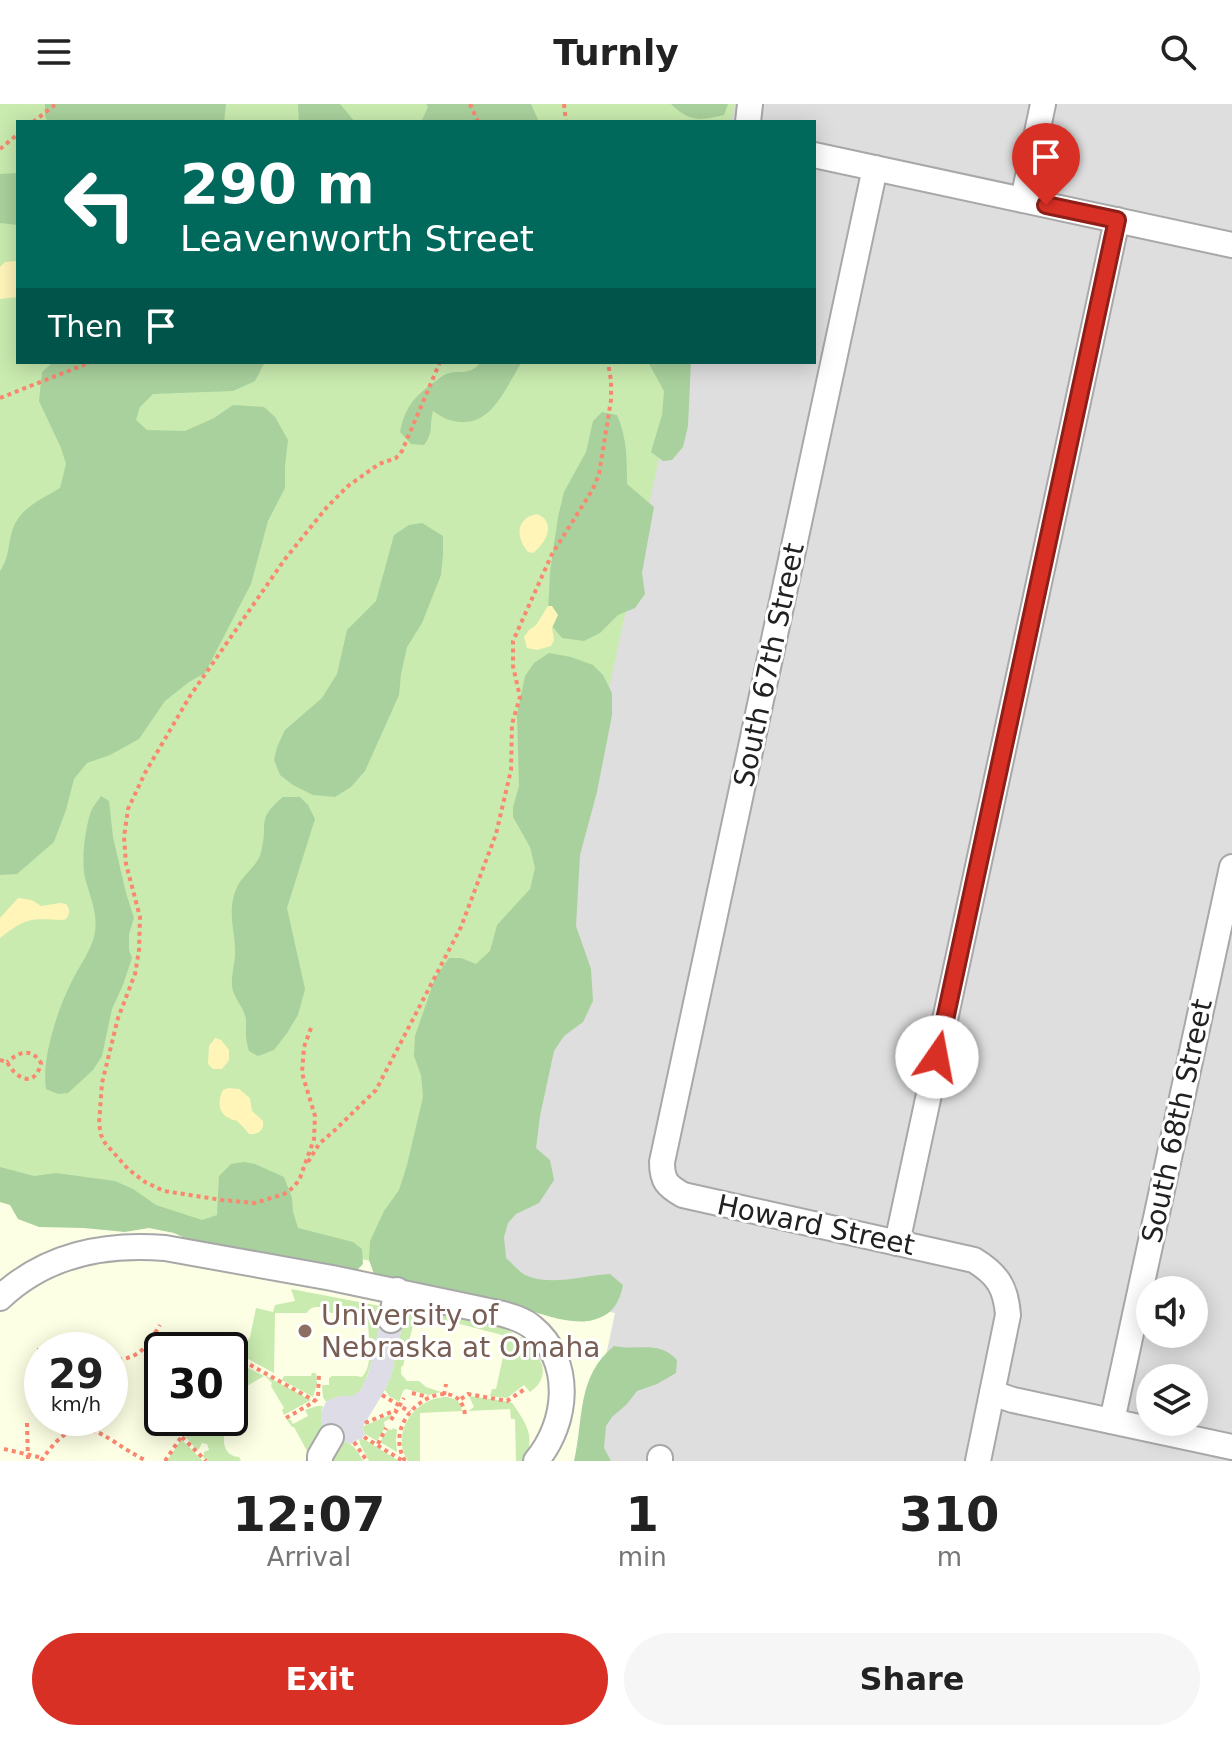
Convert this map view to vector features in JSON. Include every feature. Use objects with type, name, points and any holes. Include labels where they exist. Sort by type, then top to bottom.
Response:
[{"type":"street","points":[[1023,200],[1043,104]]},
{"type":"street","points":[[816,155],[1232,245]]},
{"type":"street","name":"South 67th Street","points":[[662,1162],[875,168]]},
{"type":"street","points":[[897,1243],[1117,220]]},
{"type":"street","name":"South 68th Street","points":[[1112,1421],[1232,867]]},
{"type":"street","name":"Howard Street","points":[[662,1162],[662,1176],[673,1190],[683,1195],[974,1260],[988,1269],[997,1278],[1007,1298],[1008,1315],[992,1393]]},
{"type":"street","points":[[0,1298],[32,1274],[68,1257],[129,1247],[165,1248],[397,1290],[503,1314],[531,1326],[542,1337],[551,1349],[562,1380],[558,1421],[546,1448],[536,1461]]},
{"type":"street","points":[[391,1320],[397,1290]]},
{"type":"street","points":[[978,1461],[992,1393],[1232,1447]]},
{"type":"street","points":[[320,1461],[326,1444],[343,1440]]},
{"type":"path","points":[[36,120],[56,104]]},
{"type":"path","points":[[0,149],[16,136]]},
{"type":"path","points":[[0,398],[86,364]]},
{"type":"path","points":[[439,364],[402,451],[396,458],[379,464],[348,486],[285,559],[190,696],[145,773],[128,809],[124,837],[126,864],[140,917],[139,950],[135,974],[118,1018],[102,1083],[99,1124],[101,1135],[128,1169],[164,1191],[255,1203],[284,1194],[294,1187],[319,1144],[376,1090],[461,927],[496,834],[511,770],[512,724],[520,697],[513,666],[513,641],[552,554],[593,489],[599,474],[611,400],[608,364]]},
{"type":"path","points":[[302,1174],[315,1128],[315,1116],[302,1073],[304,1047],[311,1028]]},
{"type":"path","points":[[0,1060],[7,1062],[24,1079],[31,1079],[38,1073],[41,1063],[31,1053],[23,1052],[7,1062]]},
{"type":"path","points":[[128,1358],[147,1346],[160,1325]]},
{"type":"path","points":[[248,1363],[325,1404]]},
{"type":"path","points":[[286,1418],[316,1400],[320,1391],[319,1373]]},
{"type":"path","points":[[444,1395],[446,1384]]},
{"type":"path","points":[[460,1399],[468,1394],[507,1401],[525,1389]]},
{"type":"path","points":[[412,1393],[431,1397]]},
{"type":"path","points":[[382,1395],[398,1408],[410,1412]]},
{"type":"path","points":[[404,1461],[399,1446],[401,1430],[410,1412],[424,1400],[444,1395],[456,1396],[464,1405],[465,1415]]},
{"type":"path","points":[[391,1420],[404,1398]]},
{"type":"path","points":[[365,1423],[398,1408]]},
{"type":"path","points":[[394,1426],[401,1430]]},
{"type":"path","points":[[377,1444],[386,1428]]},
{"type":"path","points":[[27,1436],[28,1458]]},
{"type":"path","points":[[4,1449],[42,1460],[62,1436]]},
{"type":"path","points":[[106,1436],[147,1461]]},
{"type":"path","points":[[165,1461],[181,1436],[206,1461]]},
{"type":"path","points":[[364,1437],[404,1461]]},
{"type":"path","points":[[343,1440],[367,1461]]},
{"type":"shaded area","points":[[730,104],[1232,104],[1232,1461],[598,1461],[479,1285],[675,364],[816,364],[816,120],[726,120]]},
{"type":"shaded area","name":"University of Nebraska at Omaha","points":[[0,1179],[615,1313],[586,1450],[598,1461],[0,1461]]},
{"type":"shaded area","points":[[381,1318],[403,1322],[391,1376],[362,1428],[365,1434],[351,1444],[326,1433],[321,1427],[321,1412],[331,1399],[352,1396],[360,1391],[368,1375]]},
{"type":"green space","points":[[0,104],[735,104],[731,120],[16,120],[16,364],[680,364],[479,1285],[0,1179]]},
{"type":"green space","points":[[45,104],[226,104],[224,120],[47,120]]},
{"type":"green space","points":[[298,104],[340,104],[353,120],[299,120]]},
{"type":"green space","points":[[426,104],[531,104],[538,120],[422,120],[428,107]]},
{"type":"green space","points":[[671,104],[728,104],[724,115],[701,119],[689,117]]},
{"type":"green space","points":[[16,173],[16,225],[0,223],[0,174]]},
{"type":"green space","points":[[51,364],[264,364],[255,381],[233,391],[153,394],[140,407],[136,420],[147,430],[185,431],[233,405],[264,407],[275,417],[288,440],[285,488],[268,521],[251,584],[205,673],[165,701],[139,739],[87,763],[74,779],[54,842],[17,874],[0,875],[0,571],[18,518],[30,506],[60,488],[66,464],[39,401],[42,372]]},
{"type":"green space","points":[[479,364],[521,364],[495,406],[486,414],[464,422],[448,419],[433,411],[430,432],[424,445],[411,444],[400,432],[413,400],[444,375]]},
{"type":"green space","points":[[649,364],[691,364],[688,426],[683,447],[672,460],[663,461],[651,452],[662,415],[664,391]]},
{"type":"green space","points":[[602,412],[617,415],[620,423],[626,449],[627,484],[654,507],[642,573],[645,594],[635,608],[618,615],[600,633],[584,641],[562,638],[552,626],[548,612],[550,572],[564,492],[586,452],[593,421]]},
{"type":"green space","points":[[422,523],[443,536],[441,575],[422,623],[407,647],[399,695],[365,771],[351,787],[335,797],[313,795],[280,775],[274,760],[277,747],[285,730],[322,698],[337,674],[347,630],[376,601],[394,535],[409,525]]},
{"type":"green space","points":[[549,653],[593,665],[603,675],[612,693],[612,715],[597,792],[580,855],[576,926],[591,969],[593,1001],[583,1022],[564,1036],[554,1051],[536,1148],[550,1160],[554,1180],[539,1203],[516,1214],[508,1223],[504,1237],[506,1258],[525,1275],[557,1280],[610,1274],[623,1285],[617,1303],[610,1312],[584,1321],[564,1320],[497,1302],[375,1277],[369,1260],[370,1241],[384,1211],[399,1190],[423,1097],[421,1075],[414,1056],[415,1036],[435,978],[449,958],[461,958],[476,964],[490,951],[497,925],[530,889],[535,868],[530,847],[513,817],[519,786],[517,715],[525,676],[534,663]]},
{"type":"green space","points":[[101,796],[109,801],[113,837],[134,918],[129,934],[132,958],[112,1009],[102,1056],[93,1070],[68,1093],[58,1094],[46,1089],[46,1062],[52,1032],[63,1002],[95,932],[84,854],[91,811]]},
{"type":"green space","points":[[283,797],[300,797],[315,819],[287,908],[305,989],[298,1015],[287,1033],[274,1050],[258,1056],[249,1051],[245,1016],[232,986],[235,953],[232,903],[240,882],[259,857],[266,817]]},
{"type":"green space","points":[[244,1162],[284,1177],[298,1228],[353,1242],[362,1249],[363,1264],[357,1270],[338,1272],[211,1250],[174,1233],[149,1228],[125,1232],[39,1227],[18,1219],[10,1205],[0,1202],[0,1167],[34,1176],[56,1173],[115,1181],[156,1205],[202,1220],[217,1215],[219,1176],[231,1164]]},
{"type":"green space","points":[[291,1289],[380,1306],[382,1314],[373,1357],[366,1380],[357,1394],[326,1402],[322,1385],[329,1385],[332,1376],[362,1377],[366,1372],[370,1351],[368,1320],[365,1320],[364,1312],[331,1313],[326,1308],[318,1307],[307,1313],[275,1313],[274,1373],[248,1359],[248,1340],[256,1308],[273,1312],[275,1305],[295,1301]]},
{"type":"green space","points":[[415,1308],[469,1318],[507,1330],[535,1350],[542,1365],[540,1381],[530,1392],[524,1385],[507,1398],[490,1396],[492,1389],[496,1389],[506,1343],[502,1341],[502,1335],[452,1322],[415,1317],[401,1374],[407,1381],[419,1381],[441,1392],[428,1395],[406,1389],[399,1402],[385,1390],[405,1313]]},
{"type":"green space","points":[[614,1346],[663,1350],[677,1360],[676,1373],[637,1391],[612,1417],[606,1426],[604,1448],[611,1461],[574,1461],[587,1385],[602,1358]]},
{"type":"green space","points":[[248,1368],[264,1376],[248,1385]]},
{"type":"green space","points":[[316,1373],[317,1384],[313,1397],[282,1380],[284,1376],[311,1376]]},
{"type":"green space","points":[[264,1375],[311,1400],[284,1415],[284,1408],[272,1383]]},
{"type":"green space","points":[[469,1396],[513,1404],[528,1431],[525,1461],[516,1461],[515,1419],[511,1419],[510,1409],[468,1411],[474,1407]]},
{"type":"green space","points":[[447,1397],[458,1401],[462,1411],[420,1413],[420,1461],[408,1461],[402,1439],[409,1418],[425,1403]]},
{"type":"green space","points":[[323,1406],[323,1430],[315,1461],[305,1461],[307,1451],[287,1420],[290,1419],[293,1424],[308,1416],[305,1410]]},
{"type":"green space","points":[[392,1414],[384,1422],[385,1427],[377,1441],[365,1434],[362,1427]]},
{"type":"green space","points":[[388,1429],[397,1430],[397,1452],[380,1442]]},
{"type":"green space","points":[[185,1436],[225,1436],[226,1449],[241,1461],[208,1461],[203,1457],[204,1452],[209,1450],[207,1444],[202,1443],[196,1449]]},
{"type":"green space","points":[[359,1438],[367,1441],[399,1461],[369,1461]]},
{"type":"green space","points":[[338,1440],[350,1444],[363,1461],[324,1461]]},
{"type":"green space","points":[[183,1441],[203,1461],[167,1461]]},
{"type":"sand","points":[[16,261],[16,297],[0,299],[0,267],[5,262]]},
{"type":"sand","points":[[537,514],[547,522],[548,527],[542,544],[533,553],[524,547],[520,529],[525,520]]},
{"type":"sand","points":[[548,606],[552,606],[558,615],[552,628],[554,640],[551,646],[537,650],[527,648],[524,637]]},
{"type":"sand","points":[[18,898],[32,900],[41,906],[66,904],[69,915],[64,920],[24,922],[0,938],[0,918]]},
{"type":"sand","points":[[215,1038],[229,1050],[229,1060],[222,1069],[213,1069],[208,1064],[209,1046]]},
{"type":"sand","points":[[239,1089],[250,1098],[252,1111],[263,1121],[258,1133],[249,1134],[243,1126],[222,1113],[220,1097],[223,1090]]},
{"type":"place","name":"University of Nebraska at Omaha","points":[[305,1331]]},
{"type":"route","points":[[937,1057],[1117,220],[1046,205]]}]
